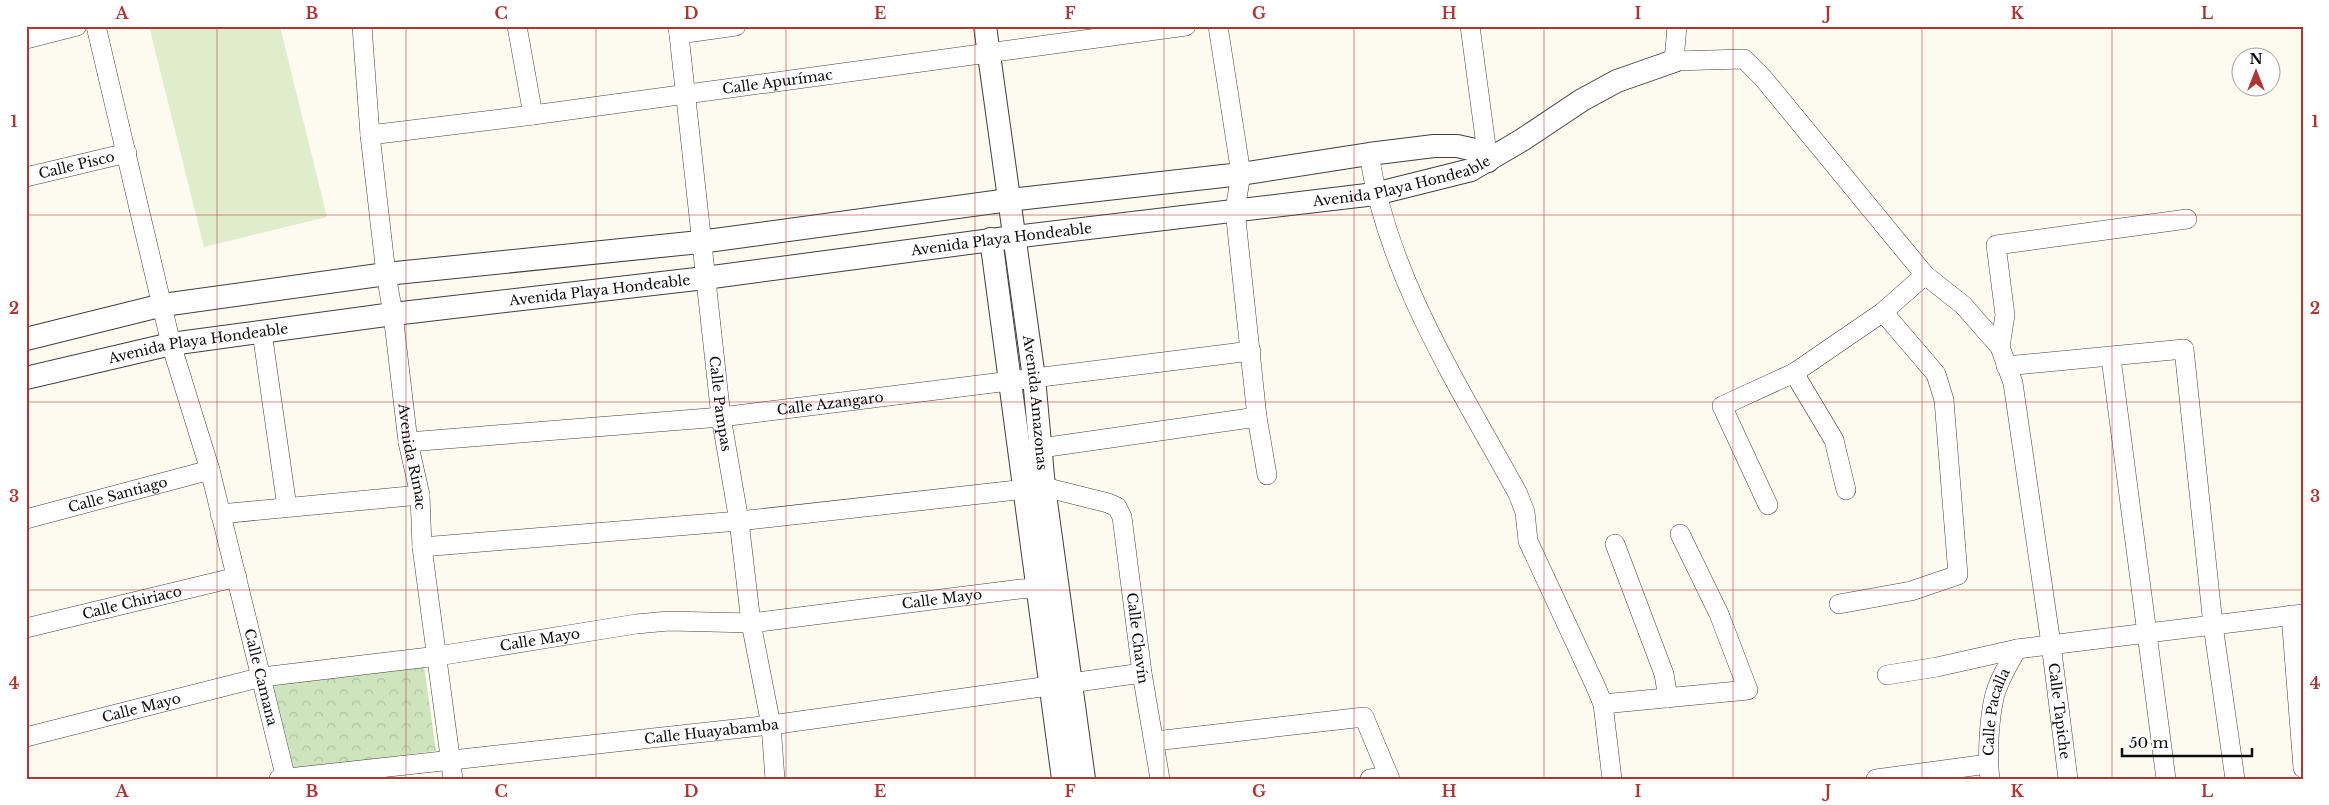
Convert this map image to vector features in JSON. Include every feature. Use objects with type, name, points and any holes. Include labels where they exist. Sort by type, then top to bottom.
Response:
[{"type":"street","points":[[26,39],[77,26]]},
{"type":"street","name":"Calle Camana","points":[[96,26],[171,344],[210,470],[262,677],[284,778]]},
{"type":"street","name":"Avenida Rimac","points":[[362,26],[370,135],[386,274],[393,314],[408,442],[420,495],[422,547],[452,770]]},
{"type":"street","points":[[517,26],[533,115]]},
{"type":"street","points":[[679,30],[736,26]]},
{"type":"street","name":"Avenida Amazonas","points":[[985,26],[1034,378],[1041,448],[1034,488]]},
{"type":"street","name":"Calle Apurímac","points":[[370,135],[533,115],[1186,26]]},
{"type":"street","points":[[1218,26],[1241,174],[1235,210],[1257,417],[1267,475]]},
{"type":"street","points":[[1470,26],[1488,161],[1582,100],[1617,81],[1674,61],[1744,59],[1763,78],[1925,275],[1963,305],[2000,347]]},
{"type":"street","points":[[1674,61],[1677,26]]},
{"type":"street","name":"Calle Pampas","points":[[679,30],[700,242],[722,417],[739,521],[751,623],[771,725],[775,779]]},
{"type":"street","name":"Avenida Playa Hondeable","points":[[26,339],[163,305],[386,274],[700,242],[1009,200],[1241,174],[1434,146],[1457,146],[1475,150],[1488,161],[1448,177],[1375,194],[1014,236],[705,278],[393,314],[171,344],[26,378]]},
{"type":"street","name":"Calle Pisco","points":[[26,177],[127,153]]},
{"type":"street","points":[[1369,154],[1375,194],[1383,222],[1425,325],[1518,494],[1525,512],[1528,541],[1603,704],[1612,779]]},
{"type":"street","points":[[2000,347],[2005,315],[1996,245],[2187,219]]},
{"type":"street","name":"Avenida Amazonas","points":[[991,240],[1009,380],[1034,488],[1061,683],[1084,779]]},
{"type":"street","points":[[1768,505],[1722,406],[1794,373],[1883,312],[1925,275]]},
{"type":"street","points":[[1839,604],[1912,590],[1958,575],[1942,392],[1936,374],[1883,312]]},
{"type":"street","points":[[262,332],[287,508]]},
{"type":"street","name":"Calle Tapiche","points":[[2000,347],[2013,382],[2051,644],[2068,779]]},
{"type":"street","points":[[2006,366],[2111,358],[2184,349],[2213,625],[2235,779]]},
{"type":"street","name":"Calle Azangaro","points":[[408,442],[722,417],[1251,351]]},
{"type":"street","points":[[2111,358],[2166,779]]},
{"type":"street","points":[[1794,373],[1834,440],[1846,490]]},
{"type":"street","points":[[1041,448],[1257,417]]},
{"type":"street","name":"Calle Santiago","points":[[26,519],[210,470]]},
{"type":"street","points":[[422,547],[739,521],[1034,488]]},
{"type":"street","name":"Calle Chavín","points":[[1034,488],[1108,503],[1116,508],[1122,517],[1142,673],[1160,779]]},
{"type":"street","points":[[220,514],[420,495]]},
{"type":"street","points":[[1603,704],[1748,690],[1719,614],[1680,534]]},
{"type":"street","points":[[1615,544],[1664,674],[1668,698]]},
{"type":"street","name":"Calle Chiriaco","points":[[26,628],[237,577]]},
{"type":"street","name":"Calle Mayo","points":[[26,737],[262,677],[438,656],[669,620],[751,623],[1020,589],[1048,588]]},
{"type":"street","points":[[1887,675],[1937,667],[2017,649],[2297,614],[2303,768]]},
{"type":"street","name":"Calle Pacalla","points":[[1989,772],[1994,699],[2002,678],[2017,649]]},
{"type":"street","name":"Calle Huayabamba","points":[[284,778],[452,770],[1142,673]]},
{"type":"street","name":"Avenida Amazonas","points":[[1061,683],[1063,779]]},
{"type":"street","points":[[1155,741],[1364,717],[1389,777],[1370,779]]},
{"type":"street","points":[[1876,779],[1989,772]]},
{"type":"green space","points":[[149,26],[280,26],[327,217],[204,247]]},
{"type":"green space","points":[[424,665],[436,751],[294,769],[272,680]]}]
